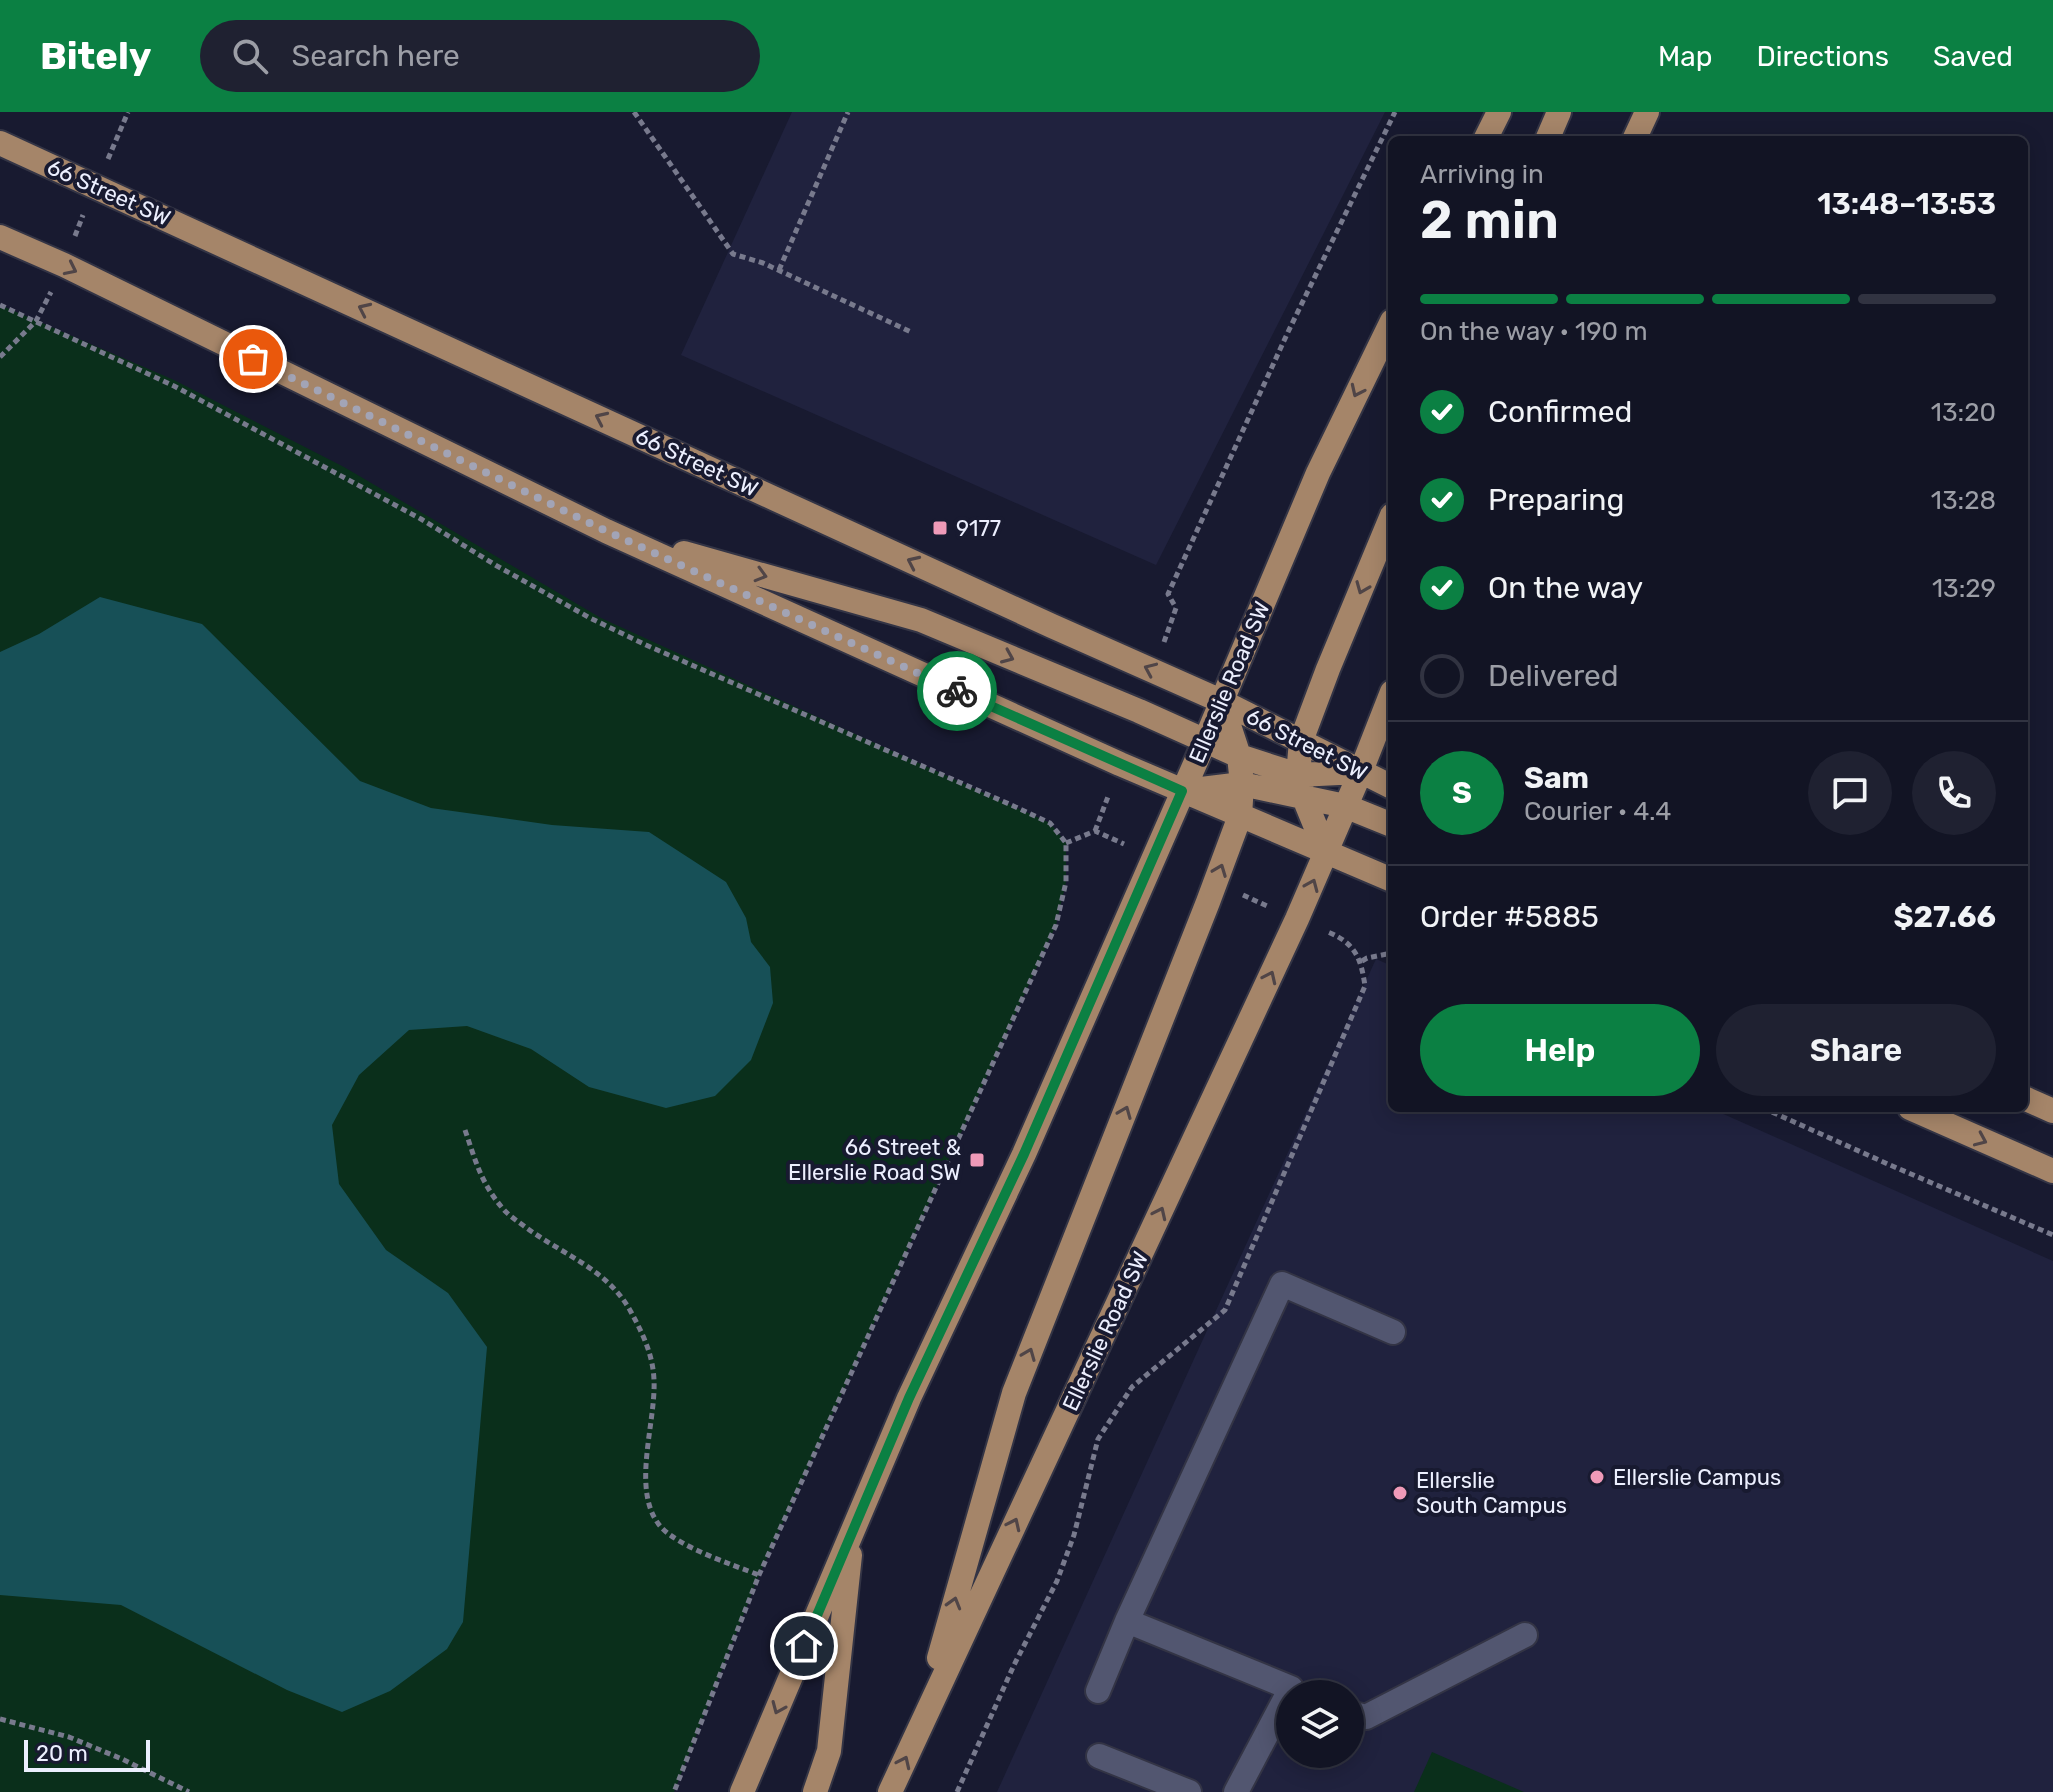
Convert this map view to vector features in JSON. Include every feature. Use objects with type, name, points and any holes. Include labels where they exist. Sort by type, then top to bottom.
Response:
[{"type":"main road","points":[[1487,136],[1499,112]]},
{"type":"main road","points":[[1549,136],[1559,112]]},
{"type":"main road","points":[[1636,136],[1647,112]]},
{"type":"main road","name":"66 Street SW","points":[[0,143],[1221,701],[1388,785]]},
{"type":"main road","points":[[0,237],[64,265],[606,531],[1182,791],[1388,878]]},
{"type":"main road","name":"Ellerslie Road SW","points":[[742,1792],[909,1398],[1024,1154],[1205,741],[1318,473],[1388,329]]},
{"type":"main road","points":[[1326,852],[1301,786],[1301,741],[1388,525]]},
{"type":"main road","points":[[606,531],[921,620],[1139,711],[1388,823]]},
{"type":"main road","points":[[918,1731],[1014,1393],[1240,816],[1242,784],[1239,756],[1221,701]]},
{"type":"main road","name":"Ellerslie Road SW","points":[[890,1792],[1297,919],[1388,702]]},
{"type":"main road","points":[[1182,791],[1242,784],[1301,786],[1361,771]]},
{"type":"main road","points":[[2028,1100],[2053,1111]]},
{"type":"main road","points":[[1919,1112],[2053,1171]]},
{"type":"main road","points":[[815,1792],[829,1751],[853,1528]]},
{"type":"lane","points":[[1098,1691],[1127,1621],[1282,1284],[1393,1332]]},
{"type":"lane","points":[[1127,1621],[1276,1682]]},
{"type":"lane","points":[[1364,1716],[1525,1635]]},
{"type":"lane","points":[[1236,1792],[1276,1727]]},
{"type":"lane","points":[[1099,1756],[1189,1792]]},
{"type":"path","points":[[106,163],[128,112]]},
{"type":"path","points":[[634,112],[733,254],[779,270],[911,332]]},
{"type":"path","points":[[779,270],[848,112]]},
{"type":"path","points":[[1176,608],[1168,594],[1288,332],[1395,112]]},
{"type":"path","points":[[75,236],[84,215]]},
{"type":"path","points":[[0,357],[36,321],[53,288]]},
{"type":"path","points":[[0,305],[174,386],[421,519],[497,566],[604,625],[1050,823],[1066,843],[1066,882],[1056,925],[759,1575],[674,1792]]},
{"type":"path","points":[[1066,843],[1095,831]]},
{"type":"path","points":[[957,1792],[1014,1665],[1057,1581],[1074,1535],[1098,1439],[1132,1387],[1225,1310],[1365,986],[1362,961],[1344,939]]},
{"type":"path","points":[[1362,961],[1388,954]]},
{"type":"path","points":[[1772,1112],[2053,1235]]},
{"type":"path","points":[[465,1130],[480,1177],[507,1213],[616,1288],[651,1353],[654,1381],[645,1490],[650,1511],[663,1529],[695,1549],[759,1575]]},
{"type":"path","points":[[0,1719],[69,1737],[189,1792]]},
{"type":"shaded area","points":[[792,112],[1385,112],[1156,565],[681,355]]},
{"type":"shaded area","points":[[0,305],[174,380],[344,467],[601,618],[1050,823],[1066,843],[1066,882],[1056,925],[759,1575],[674,1792],[0,1792]]},
{"type":"shaded area","points":[[100,597],[202,624],[360,781],[431,808],[552,825],[649,832],[726,882],[746,918],[751,942],[770,967],[773,1003],[751,1060],[715,1096],[666,1108],[589,1087],[531,1049],[467,1026],[409,1030],[359,1075],[332,1125],[339,1184],[386,1250],[448,1293],[487,1347],[463,1622],[447,1649],[390,1691],[342,1712],[287,1690],[121,1605],[0,1595],[0,652],[39,634]]},
{"type":"shaded area","name":"Ellerslie Campus","points":[[1376,959],[1388,964],[1388,1112],[1719,1112],[2053,1261],[2053,1792],[997,1792]]},
{"type":"shaded area","points":[[1432,1752],[1524,1792],[1414,1792]]},
{"type":"way so far","points":[[253,359],[606,531],[957,691]]},
{"type":"place","name":"9177","points":[[940,528]]},
{"type":"place","name":"66 Street & Ellerslie Road SW","points":[[977,1160]]},
{"type":"place","name":"Ellerslie Campus","points":[[1597,1477]]},
{"type":"place","name":"Ellerslie South Campus","points":[[1400,1493]]},
{"type":"route","points":[[804,1646],[909,1398],[1024,1154],[1182,791],[957,691]]}]
